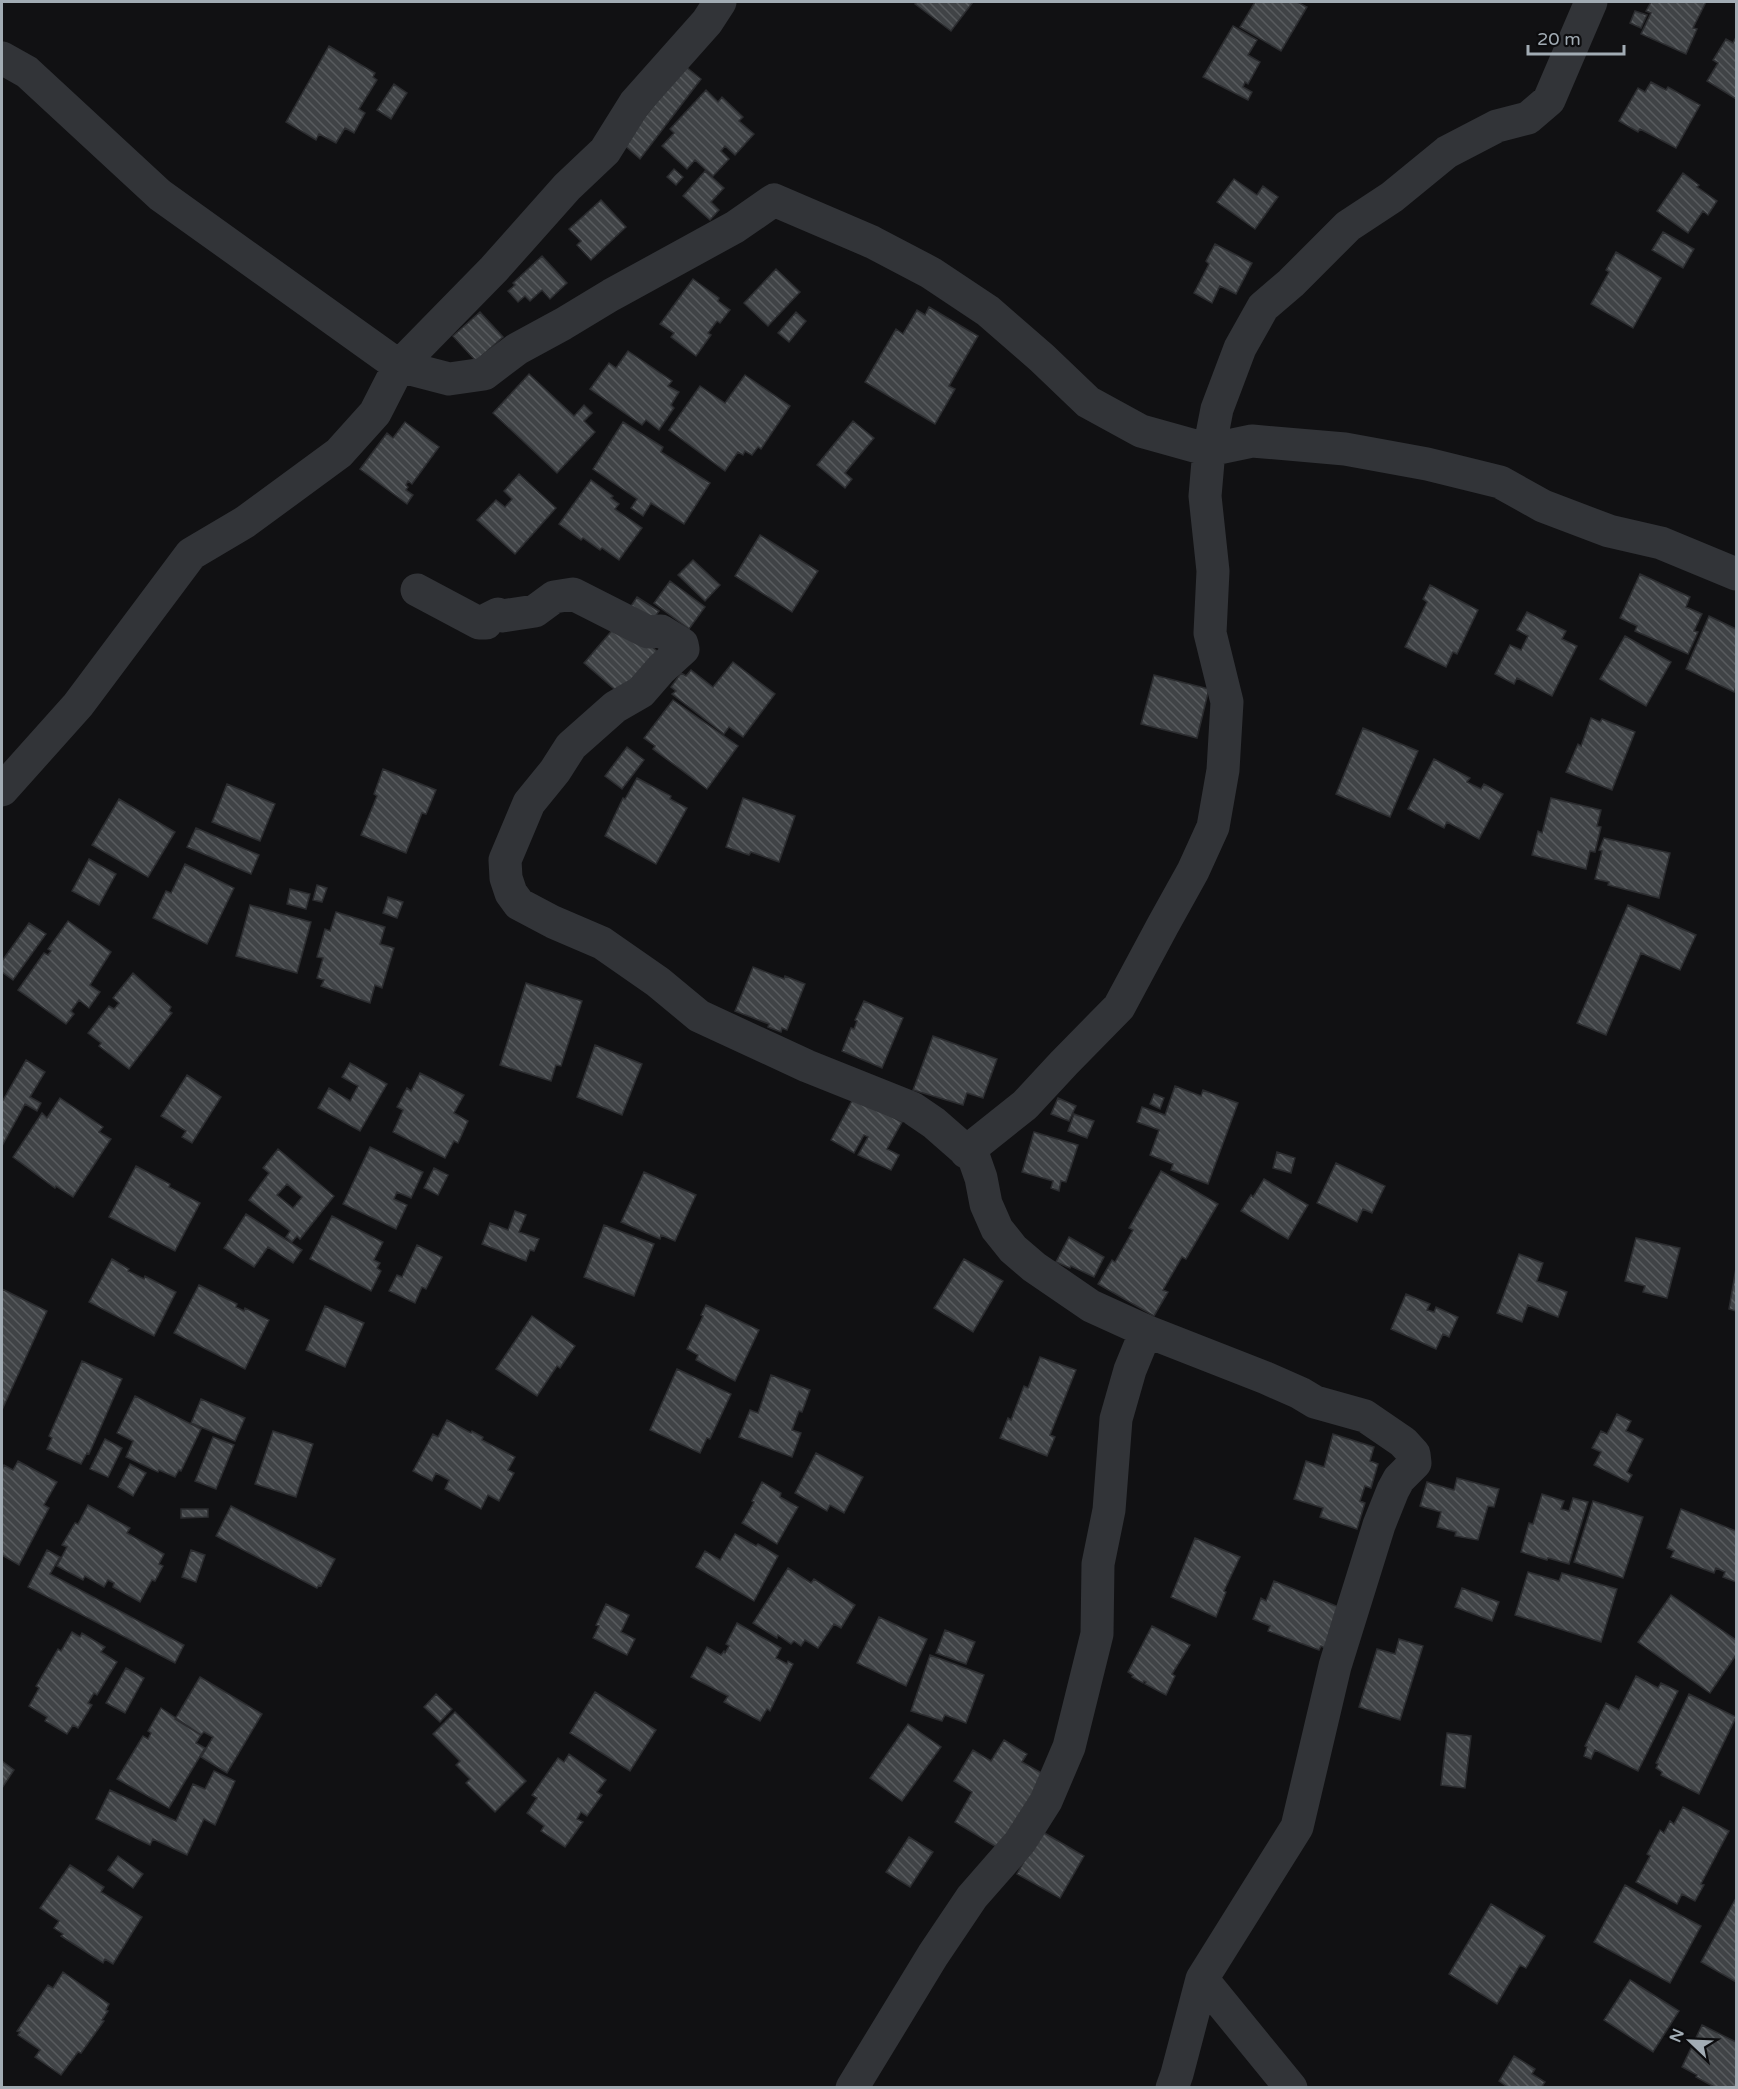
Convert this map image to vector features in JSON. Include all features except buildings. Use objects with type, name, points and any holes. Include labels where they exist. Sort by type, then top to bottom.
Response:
[{"type":"street","points":[[2,790],[78,705],[191,554],[245,522],[339,453],[375,412],[399,366],[494,269],[567,187],[606,151],[635,103],[707,22],[720,2]]},
{"type":"street","points":[[966,1152],[1025,1105],[1119,1007],[1193,872],[1213,827],[1222,770],[1227,702],[1210,633],[1213,570],[1205,496],[1209,450],[1217,409],[1240,348],[1263,307],[1291,283],[1348,226],[1392,197],[1447,152],[1497,126],[1528,118],[1549,100],[1591,2]]},
{"type":"street","points":[[2,58],[27,72],[160,195],[399,366],[449,379],[484,374],[517,349],[563,324],[610,294],[735,227],[774,200],[872,242],[931,273],[988,311],[1088,402],[1141,431],[1209,450],[1252,441],[1345,449],[1427,464],[1500,482],[1543,506],[1608,531],[1661,543],[1737,574]]},
{"type":"street","points":[[417,590],[479,623],[484,623],[498,614],[502,616],[535,611],[554,597],[573,594],[648,632],[661,631],[682,644],[684,649],[661,669],[641,692],[615,707],[571,746],[555,771],[529,803],[505,860],[506,878],[511,893],[519,904],[531,912],[602,943],[658,982],[699,1016],[807,1066],[912,1108],[934,1123],[974,1158],[986,1204],[997,1228],[1013,1250],[1034,1268],[1091,1306],[1146,1331],[1245,1368],[1315,1402],[1365,1416],[1403,1442],[1414,1454],[1415,1463],[1399,1479],[1393,1490],[1372,1546],[1335,1666],[1297,1827],[1202,1979],[1172,2088]]},
{"type":"street","points":[[852,2088],[933,1955],[972,1897],[1020,1842],[1046,1801],[1069,1747],[1097,1634],[1098,1564],[1109,1510],[1116,1419],[1130,1370],[1146,1331]]},
{"type":"street","points":[[1202,1979],[1291,2088]]}]
